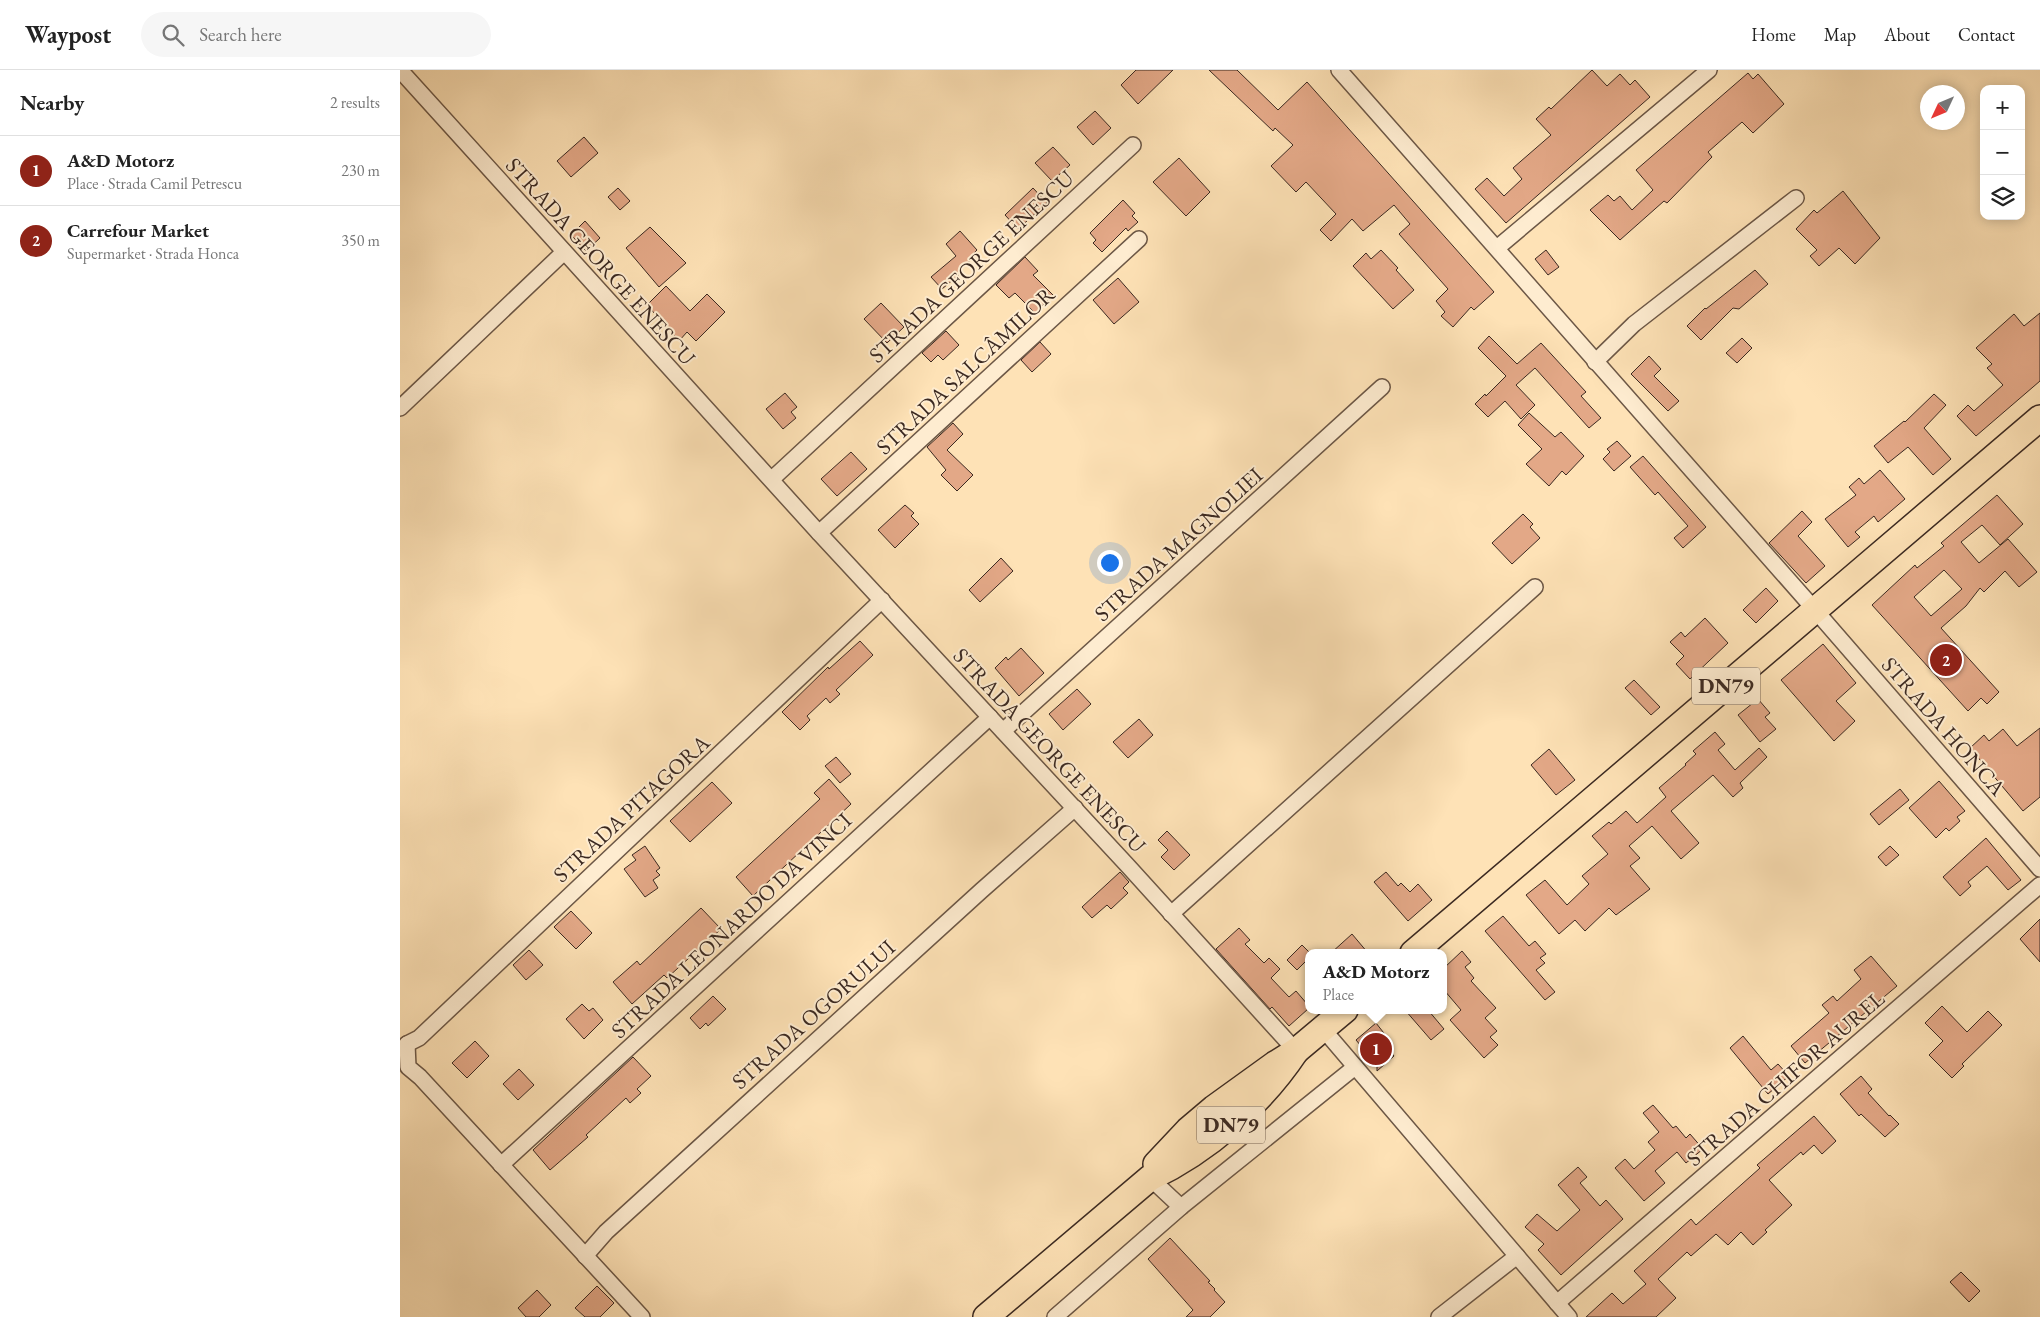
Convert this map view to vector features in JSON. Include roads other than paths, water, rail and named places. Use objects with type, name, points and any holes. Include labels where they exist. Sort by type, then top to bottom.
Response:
[{"type":"highway","name":"DN79","points":[[1418,949],[2040,418]]},
{"type":"highway","name":"DN79","points":[[986,1317],[1150,1178],[1156,1165],[1188,1130],[1214,1108],[1274,1064],[1296,1051],[1340,1014]]},
{"type":"street","name":"STRADA GEORGE ENESCU","points":[[400,70],[819,533],[1075,808],[1296,1051]]},
{"type":"street","name":"STRADA HONCA","points":[[1339,70],[1815,610],[2040,869]]},
{"type":"street","points":[[1497,248],[1709,70]]},
{"type":"street","name":"STRADA GEORGE ENESCU","points":[[772,479],[1133,145]]},
{"type":"street","points":[[1596,362],[1634,324],[1796,198]]},
{"type":"street","name":"STRADA SALCÂMILOR","points":[[819,533],[1139,239]]},
{"type":"street","points":[[400,408],[564,252]]},
{"type":"street","name":"STRADA MAGNOLIEI","points":[[1003,731],[1382,387]]},
{"type":"street","points":[[1171,914],[1535,587]]},
{"type":"street","name":"STRADA PITAGORA","points":[[404,1042],[418,1038],[882,600]]},
{"type":"street","name":"STRADA LEONARDO DA VINCI","points":[[501,1165],[990,717]]},
{"type":"street","name":"STRADA OGORULUI","points":[[585,1256],[613,1225],[974,897],[1075,808]]},
{"type":"street","name":"STRADA CHIFOR AUREL","points":[[1557,1302],[2040,885]]},
{"type":"street","points":[[1323,1029],[1570,1317]]},
{"type":"street","points":[[404,1042],[404,1068],[420,1077],[642,1317]]},
{"type":"street","points":[[1055,1317],[1181,1207],[1355,1067]]},
{"type":"street","points":[[1150,1178],[1181,1207]]},
{"type":"street","points":[[1438,1317],[1517,1256]]},
{"type":"place","name":"Carrefour Market","points":[[1946,660]]},
{"type":"place","name":"A&D Motorz","points":[[1376,1049]]}]
